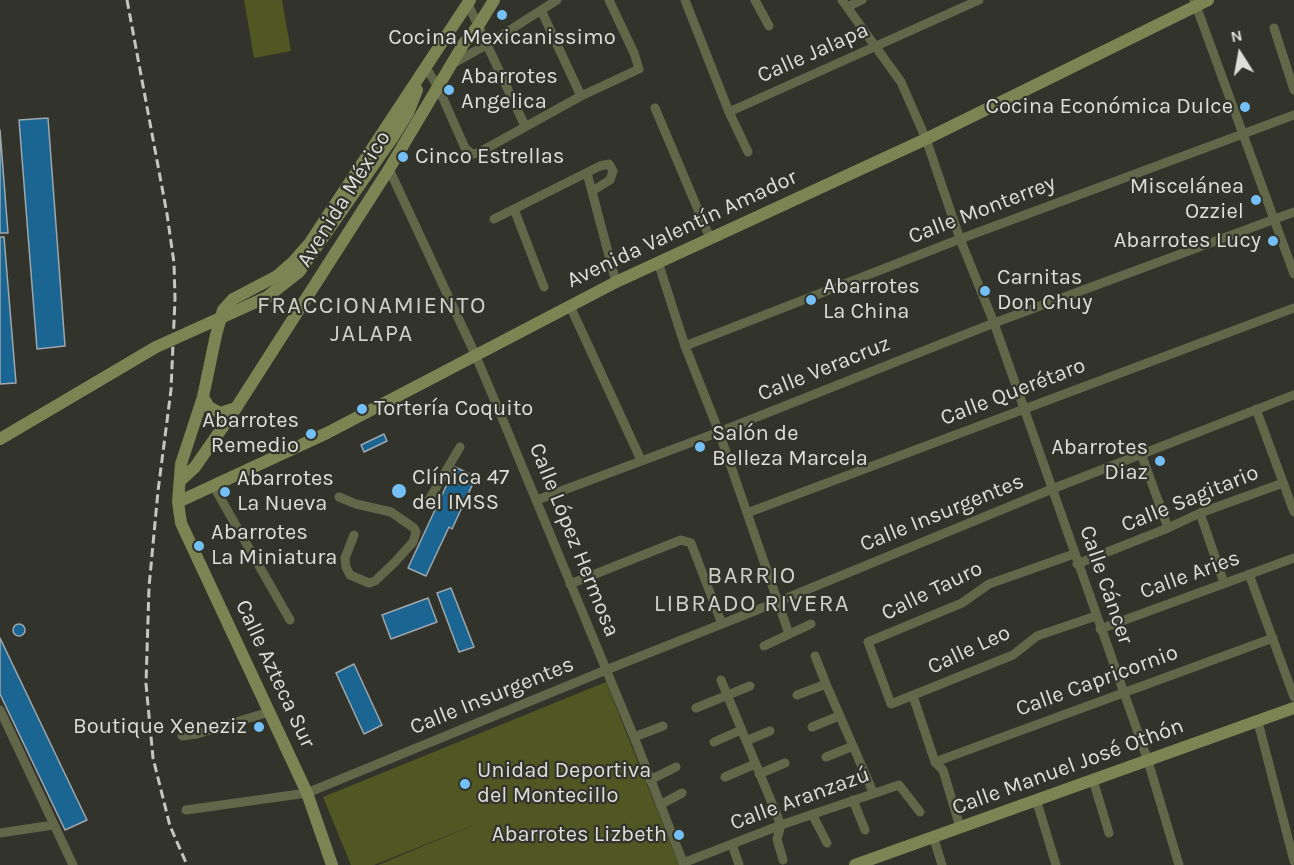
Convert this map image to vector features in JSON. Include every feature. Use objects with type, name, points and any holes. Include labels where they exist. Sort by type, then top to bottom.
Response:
[{"type":"street","name":"Avenida México","points":[[182,480],[195,467],[236,408],[389,169],[464,43],[494,0]]},
{"type":"street","points":[[452,64],[557,0]]},
{"type":"street","points":[[425,66],[438,87],[465,148],[472,154],[478,153],[581,96],[639,69],[609,0]]},
{"type":"street","points":[[686,0],[729,112],[748,152]]},
{"type":"street","points":[[755,0],[769,26]]},
{"type":"street","points":[[844,3],[861,0]]},
{"type":"street","name":"Calle Jalapa","points":[[729,112],[979,0]]},
{"type":"street","name":"Avenida Valentín Amador","points":[[178,502],[327,433],[615,282],[926,139],[1195,3],[1208,0]]},
{"type":"street","name":"Avenida México","points":[[178,502],[182,480],[181,464],[203,397],[223,310],[233,299],[277,276],[294,262],[309,244],[469,2]]},
{"type":"street","points":[[469,2],[525,126]]},
{"type":"street","name":"Calle Cáncer","points":[[844,3],[901,82],[926,139],[960,239],[994,323],[1022,409],[1148,761],[1179,865]]},
{"type":"street","points":[[1195,3],[1294,274]]},
{"type":"street","points":[[541,10],[581,96]]},
{"type":"street","points":[[1274,27],[1294,90]]},
{"type":"street","name":"Avenida México","points":[[0,439],[156,347],[267,297],[299,272],[408,113],[425,66]]},
{"type":"street","name":"Avenida México","points":[[408,113],[438,87]]},
{"type":"street","points":[[655,108],[710,238]]},
{"type":"street","name":"Calle Monterrey","points":[[685,346],[960,239],[1294,115]]},
{"type":"street","points":[[494,219],[600,166],[609,164],[613,171],[610,180],[592,191]]},
{"type":"street","name":"Calle López Hermosa","points":[[389,169],[475,354],[537,500],[634,737],[683,864]]},
{"type":"street","points":[[587,173],[615,282]]},
{"type":"street","points":[[514,209],[544,287]]},
{"type":"street","name":"Calle Veracruz","points":[[537,500],[719,432],[994,323],[1294,212]]},
{"type":"street","points":[[658,262],[685,346],[719,432],[789,634]]},
{"type":"street","points":[[570,306],[641,460]]},
{"type":"street","name":"Calle Querétaro","points":[[747,513],[1294,308]]},
{"type":"street","name":"Calle Insurgentes","points":[[186,810],[307,793],[1052,489],[1142,456],[1294,395]]},
{"type":"street","points":[[203,397],[209,407],[220,413],[236,408]]},
{"type":"street","points":[[1256,409],[1294,512]]},
{"type":"street","points":[[428,503],[460,447]]},
{"type":"street","points":[[1142,456],[1168,528]]},
{"type":"street","name":"Calle Sagitario","points":[[1075,559],[1168,528],[1200,513],[1283,483]]},
{"type":"street","points":[[214,487],[290,620]]},
{"type":"street","points":[[339,497],[356,504],[391,512],[414,528],[416,532],[413,542],[395,562],[375,581],[369,583],[350,575],[346,567],[345,558],[354,535]]},
{"type":"street","name":"Calle Azteca Sur","points":[[178,502],[181,522],[307,793],[332,865]]},
{"type":"street","points":[[1200,513],[1224,583]]},
{"type":"street","points":[[570,584],[681,540],[691,543],[722,624]]},
{"type":"street","name":"Calle Aries","points":[[1100,629],[1294,558]]},
{"type":"street","name":"Calle Tauro","points":[[891,704],[868,642],[962,603],[989,584],[1075,559]]},
{"type":"street","points":[[1249,574],[1294,697]]},
{"type":"street","name":"Calle Leo","points":[[891,704],[1013,655],[1037,636],[1096,616]]},
{"type":"street","points":[[764,646],[811,624]]},
{"type":"street","name":"Calle Capricornio","points":[[935,762],[1273,638]]},
{"type":"street","points":[[815,656],[873,792]]},
{"type":"street","points":[[721,680],[780,825],[777,839],[783,860]]},
{"type":"street","points":[[797,695],[825,684]]},
{"type":"street","points":[[696,708],[750,686]]},
{"type":"street","points":[[913,696],[935,762],[943,770],[960,827]]},
{"type":"street","name":"Calle Manuel José Othón","points":[[855,865],[1294,708]]},
{"type":"street","points":[[0,710],[73,865]]},
{"type":"street","points":[[182,736],[197,734],[269,712]]},
{"type":"street","points":[[812,727],[839,716]]},
{"type":"street","points":[[1258,722],[1294,861]]},
{"type":"street","points":[[634,737],[663,726]]},
{"type":"street","points":[[714,742],[741,730]]},
{"type":"street","points":[[746,741],[770,731]]},
{"type":"street","points":[[826,757],[853,746]]},
{"type":"street","points":[[759,774],[785,763]]},
{"type":"street","points":[[725,777],[755,764]]},
{"type":"street","points":[[650,780],[676,767]]},
{"type":"street","points":[[1093,780],[1109,833]]},
{"type":"street","name":"Calle Aranzazú","points":[[683,864],[780,825],[899,785],[920,812]]},
{"type":"street","points":[[660,805],[682,793]]},
{"type":"street","points":[[1036,799],[1056,865]]},
{"type":"street","points":[[853,800],[865,830]]},
{"type":"street","points":[[812,814],[827,843]]},
{"type":"street","points":[[0,833],[53,825]]},
{"type":"street","points":[[934,838],[942,865]]},
{"type":"street","points":[[732,844],[739,865]]},
{"type":"green space","points":[[244,0],[282,0],[291,51],[254,58]]},
{"type":"green space","name":"Unidad Deportiva del Montecillo","points":[[606,682],[679,865],[378,865],[481,822],[374,865],[351,865],[323,797]]},
{"type":"building","points":[[48,118],[65,346],[37,349],[19,120]]},
{"type":"building","points":[[0,130],[8,233],[0,233]]},
{"type":"building","points":[[0,237],[4,237],[16,383],[0,384]]},
{"type":"building","points":[[384,434],[387,441],[364,452],[361,445]]},
{"type":"building","points":[[455,467],[476,477],[452,529],[449,527],[426,576],[408,568]]},
{"type":"building","points":[[451,588],[474,647],[459,652],[437,593]]},
{"type":"building","points":[[428,598],[437,622],[391,639],[382,615]]},
{"type":"building","points":[[21,624],[25,630],[21,636],[17,636],[13,628]]},
{"type":"building","points":[[0,638],[87,820],[65,830],[0,694]]},
{"type":"building","points":[[354,664],[382,725],[364,734],[336,673]]},
{"type":"railway","points":[[127,0],[174,263],[175,299],[171,390],[149,587],[146,684],[153,758],[170,826],[187,865]]},
{"type":"place","name":"Cocina Mexicanissimo","points":[[502,15]]},
{"type":"place","name":"Abarrotes Angelica","points":[[449,90]]},
{"type":"place","name":"Cocina Económica Dulce","points":[[1245,107]]},
{"type":"place","name":"Cinco Estrellas","points":[[403,157]]},
{"type":"place","name":"Miscelánea Ozziel","points":[[1256,200]]},
{"type":"place","name":"Abarrotes Lucy","points":[[1273,241]]},
{"type":"place","name":"Carnitas Don Chuy","points":[[985,291]]},
{"type":"place","name":"Abarrotes La China","points":[[811,300]]},
{"type":"place","name":"Tortería Coquito","points":[[362,409]]},
{"type":"place","name":"Abarrotes Remedio","points":[[311,434]]},
{"type":"place","name":"Salón de Belleza Marcela","points":[[700,447]]},
{"type":"place","name":"Abarrotes Diaz","points":[[1160,461]]},
{"type":"place","name":"Clínica 47 del IMSS","points":[[399,491]]},
{"type":"place","name":"Abarrotes La Nueva","points":[[225,492]]},
{"type":"place","name":"Abarrotes La Miniatura","points":[[199,546]]},
{"type":"place","name":"Boutique Xeneziz","points":[[259,727]]},
{"type":"place","name":"Unidad Deportiva del Montecillo","points":[[465,784]]},
{"type":"place","name":"Abarrotes Lizbeth","points":[[679,835]]},
{"type":"district","name":"FRACCIONAMIENTO JALAPA","points":[[372,320]]},
{"type":"district","name":"BARRIO LIBRADO RIVERA","points":[[752,590]]}]
